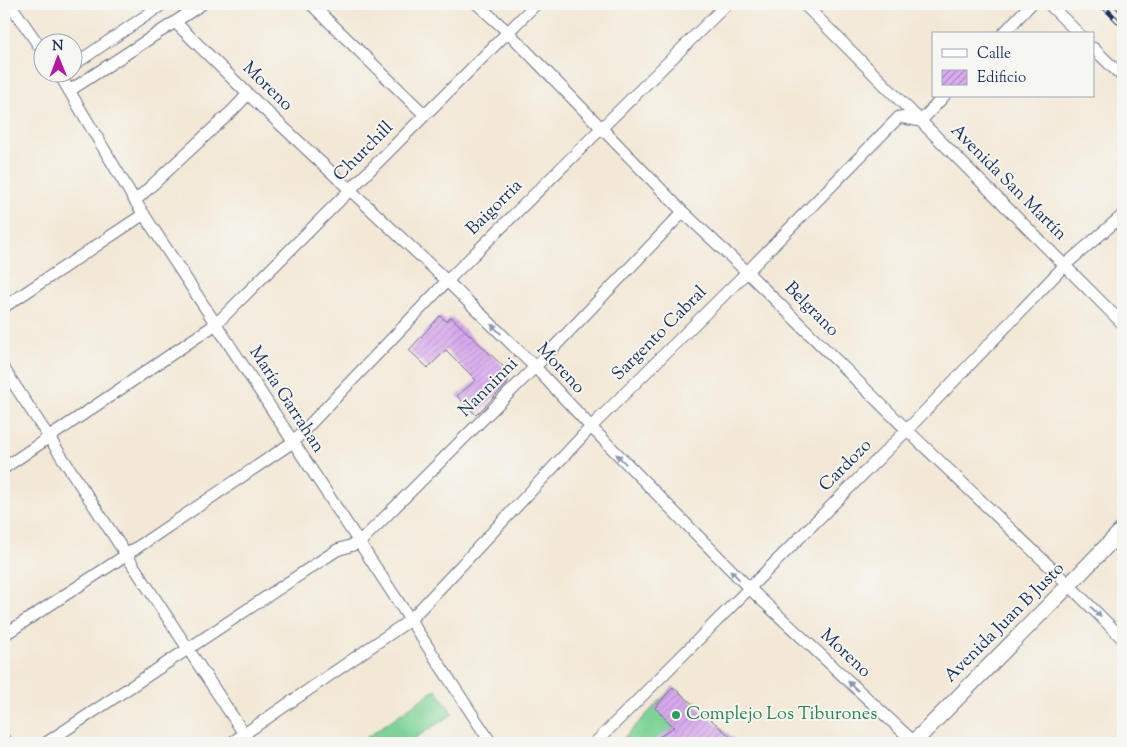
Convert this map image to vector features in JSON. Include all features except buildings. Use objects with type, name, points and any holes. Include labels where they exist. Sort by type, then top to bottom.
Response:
[{"type":"main road","name":"Avenida Juan B Justo","points":[[914,743],[1123,529]]},
{"type":"street","points":[[10,4],[32,36]]},
{"type":"street","points":[[69,91],[202,4]]},
{"type":"street","points":[[311,4],[426,116]]},
{"type":"street","name":"Belgrano","points":[[477,4],[508,32],[683,212],[747,272],[1123,639]]},
{"type":"street","name":"Churchill","points":[[4,468],[216,324],[536,4]]},
{"type":"street","name":"Baigorria","points":[[4,635],[293,442],[447,281],[727,4]]},
{"type":"street","name":"Avenida San Martín","points":[[804,4],[1123,324]]},
{"type":"street","points":[[1005,32],[1031,4]]},
{"type":"street","points":[[1049,4],[1077,32]]},
{"type":"street","points":[[82,59],[159,5]]},
{"type":"street","name":"Moreno","points":[[175,22],[248,94],[447,281],[535,367],[590,427],[749,588],[914,743]]},
{"type":"street","points":[[1094,49],[1123,77]]},
{"type":"street","name":"María Garrahan","points":[[64,82],[135,201],[491,743]]},
{"type":"street","points":[[135,201],[248,94]]},
{"type":"street","points":[[921,121],[942,98]]},
{"type":"street","name":"Sargento Cabral","points":[[231,743],[247,739],[410,620],[590,427],[747,272],[899,117],[921,121]]},
{"type":"street","name":"Nanninni","points":[[359,543],[535,367],[683,212]]},
{"type":"street","points":[[4,307],[144,214]]},
{"type":"street","name":"Cardozo","points":[[596,743],[907,430],[1065,266],[1123,215]]},
{"type":"street","points":[[4,368],[247,739]]},
{"type":"street","points":[[46,743],[337,550],[359,543]]},
{"type":"street","points":[[4,739],[6,743]]},
{"type":"green space","name":"Complejo Los Tiburones","points":[[673,687],[738,743],[619,743]]},
{"type":"green space","points":[[436,689],[453,714],[415,738],[418,743],[359,743]]},
{"type":"railway","points":[[1101,4],[1123,26]]},
{"type":"railway","points":[[1115,4],[1123,12]]},
{"type":"place","name":"Complejo Los Tiburones","points":[[676,715]]}]
